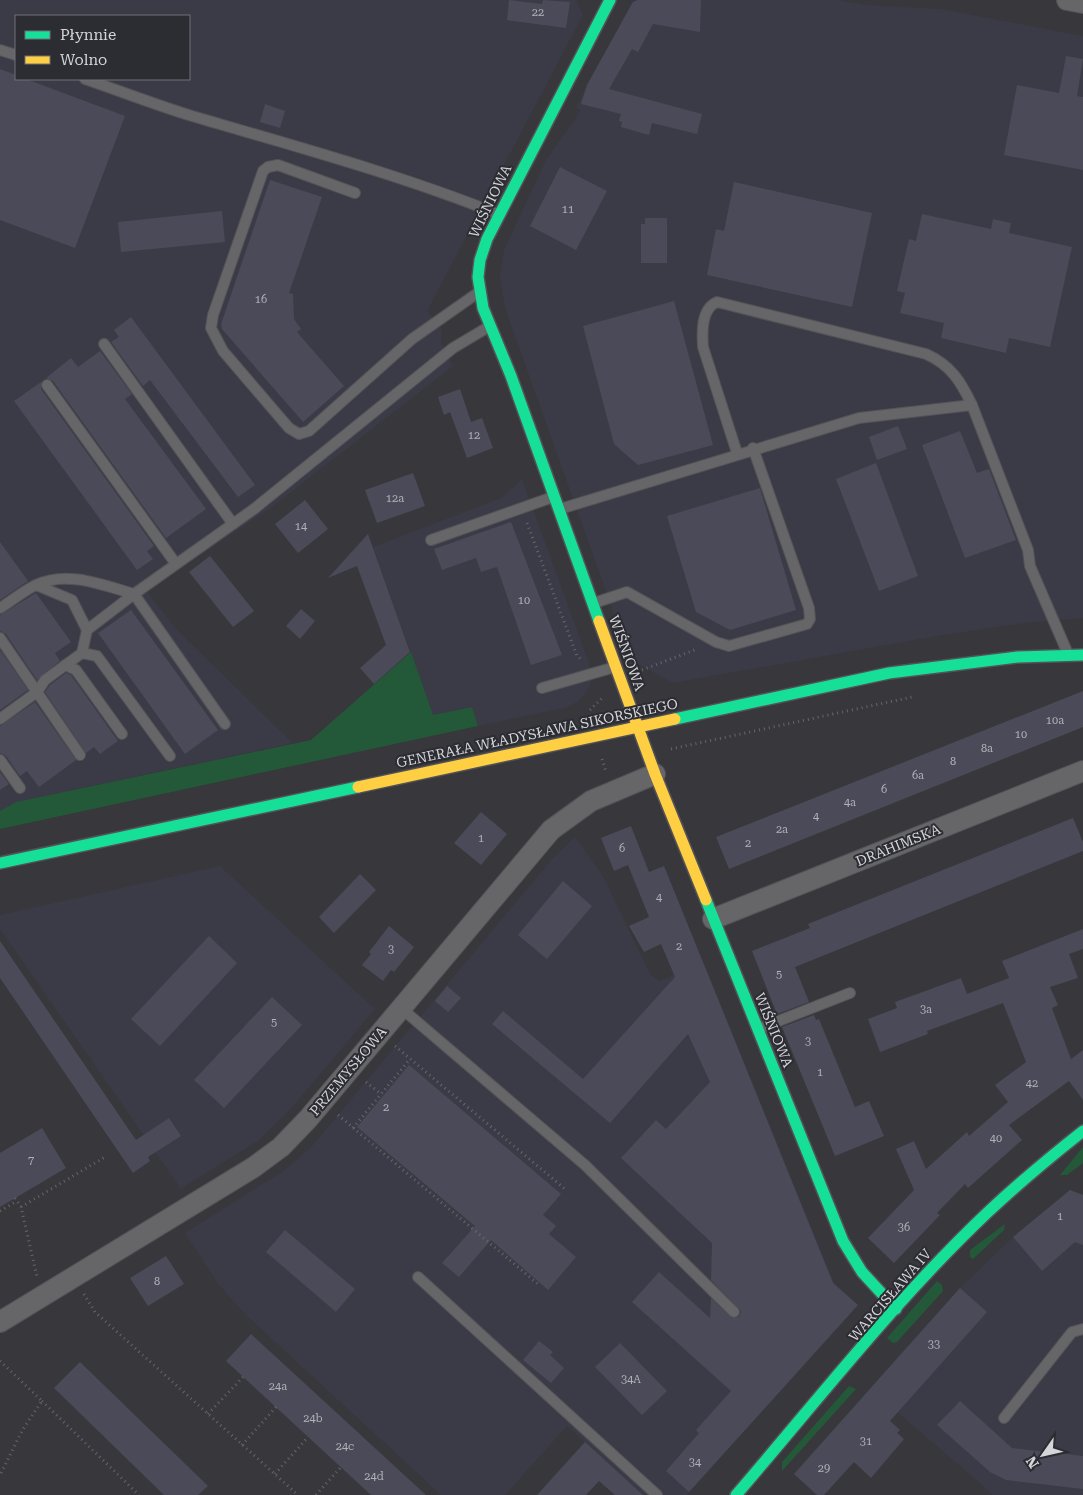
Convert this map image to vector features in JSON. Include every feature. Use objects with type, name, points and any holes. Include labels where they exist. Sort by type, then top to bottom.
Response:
[{"type":"street","name":"WIŚNIOWA","points":[[610,0],[487,239],[480,260],[479,292],[655,774],[846,1248],[866,1280],[896,1309]]},
{"type":"street","points":[[1067,0],[1083,3]]},
{"type":"street","name":"GENERAŁA WŁADYSŁAWA SIKORSKIEGO","points":[[0,863],[889,673],[1018,657],[1083,655]]},
{"type":"street","name":"DRAHIMSKA","points":[[713,919],[1083,771]]},
{"type":"street","name":"PRZEMYSŁOWA","points":[[0,1322],[269,1157],[308,1119],[551,830],[591,801],[655,774]]},
{"type":"street","name":"WARCISŁAWA IV","points":[[736,1495],[934,1267],[1022,1180],[1083,1131]]},
{"type":"lane","points":[[0,50],[15,55]]},
{"type":"lane","points":[[87,80],[190,115],[269,137],[444,193],[499,215]]},
{"type":"lane","points":[[355,193],[278,165],[268,167],[264,171],[213,315],[211,328],[223,351],[288,428],[299,434],[309,431],[412,339],[479,292]]},
{"type":"lane","points":[[737,453],[703,348],[702,333],[707,310],[717,302],[933,357],[952,370],[972,405],[1028,550],[1030,566],[1068,655]]},
{"type":"lane","points":[[87,630],[134,594],[233,524],[452,348],[490,326]]},
{"type":"lane","points":[[104,344],[233,524]]},
{"type":"lane","points":[[47,385],[176,564]]},
{"type":"lane","points":[[558,509],[753,448],[859,418],[972,405]]},
{"type":"lane","points":[[593,603],[627,592],[716,642],[729,646],[801,627],[810,620],[809,608],[753,448]]},
{"type":"lane","points":[[431,540],[554,497]]},
{"type":"lane","points":[[0,608],[36,585],[60,578],[95,582],[134,594],[225,724]]},
{"type":"lane","points":[[0,719],[37,692],[45,680],[82,653],[87,630],[72,600],[36,585]]},
{"type":"lane","points":[[0,638],[80,755]]},
{"type":"lane","points":[[82,653],[97,656],[170,756]]},
{"type":"lane","points":[[65,665],[76,670],[122,734]]},
{"type":"lane","points":[[542,688],[616,666]]},
{"type":"lane","points":[[0,760],[20,788]]},
{"type":"lane","points":[[758,1030],[850,993]]},
{"type":"lane","points":[[400,1008],[585,1165],[734,1312]]},
{"type":"lane","points":[[418,1277],[657,1495]]},
{"type":"lane","points":[[1004,1418],[1072,1332],[1083,1329]]},
{"type":"path","points":[[522,507],[578,656],[603,676],[605,689],[601,701],[590,710]]},
{"type":"path","points":[[640,671],[716,642]]},
{"type":"path","points":[[669,750],[917,696]]},
{"type":"path","points":[[602,759],[608,775]]},
{"type":"path","points":[[393,1044],[565,1189]]},
{"type":"path","points":[[353,1128],[410,1059]]},
{"type":"path","points":[[364,1080],[381,1094]]},
{"type":"path","points":[[335,1113],[538,1284]]},
{"type":"path","points":[[21,1207],[104,1157]]},
{"type":"path","points":[[0,1211],[16,1200],[21,1207],[37,1280]]},
{"type":"path","points":[[83,1292],[94,1312],[298,1495]]},
{"type":"path","points":[[0,1361],[139,1495]]},
{"type":"path","points":[[208,1414],[243,1377]]},
{"type":"path","points":[[0,1475],[23,1430],[42,1401]]},
{"type":"path","points":[[242,1444],[276,1407]]},
{"type":"path","points":[[275,1474],[308,1437]]},
{"type":"path","points":[[316,1495],[341,1467]]},
{"type":"shaded area","points":[[0,0],[576,0],[583,15],[427,311],[442,330],[441,342],[453,366],[272,507],[147,591],[175,628],[293,743],[16,802],[0,811]]},
{"type":"shaded area","points":[[636,0],[837,0],[867,5],[941,9],[1083,36],[1083,618],[1024,623],[937,636],[673,683],[636,663],[625,645],[505,308],[500,276],[504,250],[546,160],[581,110],[576,108],[587,85],[632,2]]},
{"type":"shaded area","points":[[522,479],[589,663],[592,680],[587,691],[579,701],[568,707],[478,726],[472,707],[433,715],[373,547],[501,498]]},
{"type":"shaded area","points":[[575,837],[603,876],[650,974],[659,981],[704,963],[834,1283],[858,1305],[687,1495],[643,1495],[567,1426],[505,1495],[441,1495],[246,1315],[219,1285],[185,1233],[282,1172],[312,1146],[552,859]]},
{"type":"shaded area","points":[[220,866],[375,1009],[290,1110],[259,1140],[181,1189],[0,929],[0,915]]},
{"type":"shaded area","points":[[1070,1190],[1083,1195],[1083,1495],[993,1495],[870,1388],[960,1288],[1013,1237]]},
{"type":"green space","points":[[411,652],[433,715],[472,707],[478,726],[0,829],[0,811],[16,802],[311,740]]},
{"type":"green space","points":[[1083,1147],[1083,1163],[1067,1175],[1060,1175]]},
{"type":"green space","points":[[1005,1224],[1004,1230],[973,1259],[970,1257],[970,1250]]},
{"type":"green space","points":[[937,1281],[942,1285],[943,1291],[897,1342],[893,1343],[887,1338]]},
{"type":"green space","points":[[849,1386],[856,1389],[782,1471],[782,1462]]},
{"type":"building","points":[[509,0],[542,4],[543,0],[570,2],[566,28],[507,20]]},
{"type":"building","points":[[638,0],[701,0],[700,32],[653,24],[638,52],[632,49],[609,89],[702,114],[697,134],[652,123],[649,135],[621,127],[622,122],[619,121],[621,114],[581,104],[587,85],[633,2]]},
{"type":"building","points":[[1066,56],[1083,59],[1077,96],[1083,97],[1083,170],[1004,155],[1017,85],[1059,93]]},
{"type":"building","points":[[0,69],[15,75],[15,80],[29,80],[125,116],[75,248],[0,220]]},
{"type":"building","points":[[265,104],[285,111],[280,128],[260,122]]},
{"type":"building","points":[[560,167],[607,191],[576,250],[530,226]]},
{"type":"building","points":[[270,180],[322,197],[289,293],[293,294],[294,319],[301,329],[297,332],[344,386],[303,422],[222,329],[221,324]]},
{"type":"building","points":[[734,182],[872,213],[852,307],[707,275],[716,229],[724,231]]},
{"type":"building","points":[[222,211],[225,242],[121,252],[118,222]]},
{"type":"building","points":[[922,214],[991,229],[993,219],[1011,223],[1009,233],[1072,247],[1050,347],[1009,338],[1006,353],[941,338],[944,323],[900,313],[905,293],[897,291],[909,239],[916,241]]},
{"type":"building","points":[[645,218],[667,218],[667,263],[641,263],[641,224],[645,224]]},
{"type":"building","points":[[674,301],[713,445],[638,465],[614,444],[583,326]]},
{"type":"building","points":[[131,317],[255,485],[238,497],[150,380],[143,386],[111,342],[119,337],[114,330]]},
{"type":"building","points":[[100,351],[132,394],[125,399],[206,509],[166,538],[53,381],[46,378],[71,358],[78,367]]},
{"type":"building","points":[[41,382],[41,389],[154,546],[147,551],[153,559],[137,570],[14,401]]},
{"type":"building","points":[[460,389],[471,422],[482,418],[493,448],[467,458],[450,412],[444,415],[438,397]]},
{"type":"building","points":[[898,426],[907,449],[877,460],[869,437]]},
{"type":"building","points":[[960,431],[977,473],[989,469],[1016,540],[965,558],[922,445]]},
{"type":"building","points":[[876,463],[918,576],[879,591],[836,479]]},
{"type":"building","points":[[413,473],[425,506],[377,523],[365,490]]},
{"type":"building","points":[[760,488],[796,610],[730,630],[696,612],[667,516]]},
{"type":"building","points":[[305,500],[328,529],[298,553],[275,524]]},
{"type":"building","points":[[511,522],[562,655],[531,665],[497,567],[481,572],[476,558],[442,570],[434,549]]},
{"type":"building","points":[[368,534],[410,652],[374,684],[360,668],[386,645],[357,566],[328,578]]},
{"type":"building","points":[[0,542],[28,581],[0,600]]},
{"type":"building","points":[[210,556],[254,611],[233,627],[189,572]]},
{"type":"building","points":[[36,593],[71,642],[55,653],[60,661],[37,680],[6,634],[0,631],[0,615]]},
{"type":"building","points":[[301,609],[315,621],[300,639],[286,626]]},
{"type":"building","points":[[131,610],[218,730],[185,754],[98,633]]},
{"type":"building","points":[[0,650],[28,690],[0,710]]},
{"type":"building","points":[[66,673],[71,675],[118,741],[100,754],[94,747],[86,753],[45,692],[50,685]]},
{"type":"building","points":[[1083,691],[1083,727],[729,869],[716,837]]},
{"type":"building","points":[[35,702],[76,760],[39,787],[27,771],[20,776],[6,756],[0,753],[0,726]]},
{"type":"building","points":[[0,772],[9,784],[0,790]]},
{"type":"building","points":[[481,812],[507,834],[481,865],[454,843]]},
{"type":"building","points":[[1073,818],[1083,842],[1083,851],[795,967],[809,1002],[777,1014],[752,951],[810,928],[808,924]]},
{"type":"building","points":[[631,826],[649,872],[664,866],[833,1283],[858,1305],[689,1492],[666,1471],[699,1433],[696,1430],[731,1391],[632,1302],[659,1272],[710,1318],[711,1298],[732,1318],[739,1317],[741,1311],[711,1280],[712,1243],[621,1158],[656,1120],[666,1129],[710,1082],[688,1034],[610,1123],[492,1024],[503,1011],[583,1079],[675,977],[661,944],[644,952],[629,926],[649,917],[628,865],[614,871],[601,838]]},
{"type":"building","points":[[360,874],[376,890],[334,933],[319,917]]},
{"type":"building","points":[[563,881],[592,906],[547,959],[518,935]]},
{"type":"building","points":[[389,926],[414,947],[394,972],[391,970],[383,981],[362,965],[371,954],[369,952]]},
{"type":"building","points":[[1083,929],[1083,949],[1069,954],[1078,978],[1050,987],[1058,1005],[1052,1008],[1071,1059],[1083,1050],[1083,1100],[1069,1081],[1009,1125],[1022,1140],[968,1188],[965,1184],[937,1213],[940,1215],[894,1263],[868,1238],[914,1190],[896,1149],[914,1141],[926,1169],[967,1132],[969,1136],[1008,1102],[995,1085],[1026,1062],[1003,1003],[927,1031],[928,1034],[880,1052],[868,1019],[897,1008],[895,1002],[961,978],[967,994],[1009,978],[1002,961]]},
{"type":"building","points":[[209,936],[237,963],[160,1046],[131,1019]]},
{"type":"building","points":[[0,941],[136,1140],[169,1118],[181,1136],[148,1157],[150,1161],[133,1173],[0,978]]},
{"type":"building","points":[[447,986],[461,998],[448,1012],[435,1001]]},
{"type":"building","points":[[272,997],[302,1025],[224,1108],[194,1080]]},
{"type":"building","points":[[814,1015],[816,1020],[819,1019],[855,1107],[869,1101],[884,1136],[835,1156],[782,1027]]},
{"type":"building","points":[[409,1065],[561,1194],[543,1215],[556,1226],[549,1234],[576,1257],[548,1290],[491,1240],[459,1277],[442,1263],[475,1226],[357,1127]]},
{"type":"building","points":[[42,1128],[66,1168],[0,1207],[0,1153]]},
{"type":"building","points":[[1070,1190],[1083,1195],[1083,1245],[1075,1242],[1042,1271],[1013,1237]]},
{"type":"building","points":[[285,1230],[355,1289],[336,1312],[266,1252]]},
{"type":"building","points":[[166,1256],[184,1284],[148,1306],[130,1278]]},
{"type":"building","points":[[960,1288],[987,1312],[890,1421],[900,1430],[897,1433],[904,1439],[871,1478],[854,1462],[824,1495],[817,1495],[794,1474]]},
{"type":"building","points":[[251,1334],[426,1495],[371,1495],[226,1361]]},
{"type":"building","points":[[539,1341],[553,1352],[550,1355],[564,1368],[551,1383],[523,1360]]},
{"type":"building","points":[[620,1343],[667,1391],[642,1415],[595,1367]]},
{"type":"building","points":[[80,1362],[208,1486],[198,1495],[164,1495],[54,1388]]},
{"type":"building","points":[[960,1401],[1012,1448],[1083,1456],[1083,1489],[1006,1480],[990,1472],[937,1425]]},
{"type":"building","points":[[585,1442],[643,1495],[615,1495],[599,1481],[586,1495],[537,1495]]},
{"type":"traffic: fast","points":[[599,621],[511,376],[483,308],[478,277],[480,260],[487,239],[610,0]]},
{"type":"traffic: fast","points":[[675,719],[889,673],[1018,657],[1083,655]]},
{"type":"traffic: fast","points":[[0,863],[358,787]]},
{"type":"traffic: fast","points":[[706,900],[843,1241],[862,1272],[896,1309]]},
{"type":"traffic: fast","points":[[736,1495],[858,1350],[954,1245],[1034,1171],[1083,1131]]},
{"type":"traffic: slow","points":[[599,621],[655,774],[706,900]]},
{"type":"traffic: slow","points":[[358,787],[675,719]]}]
